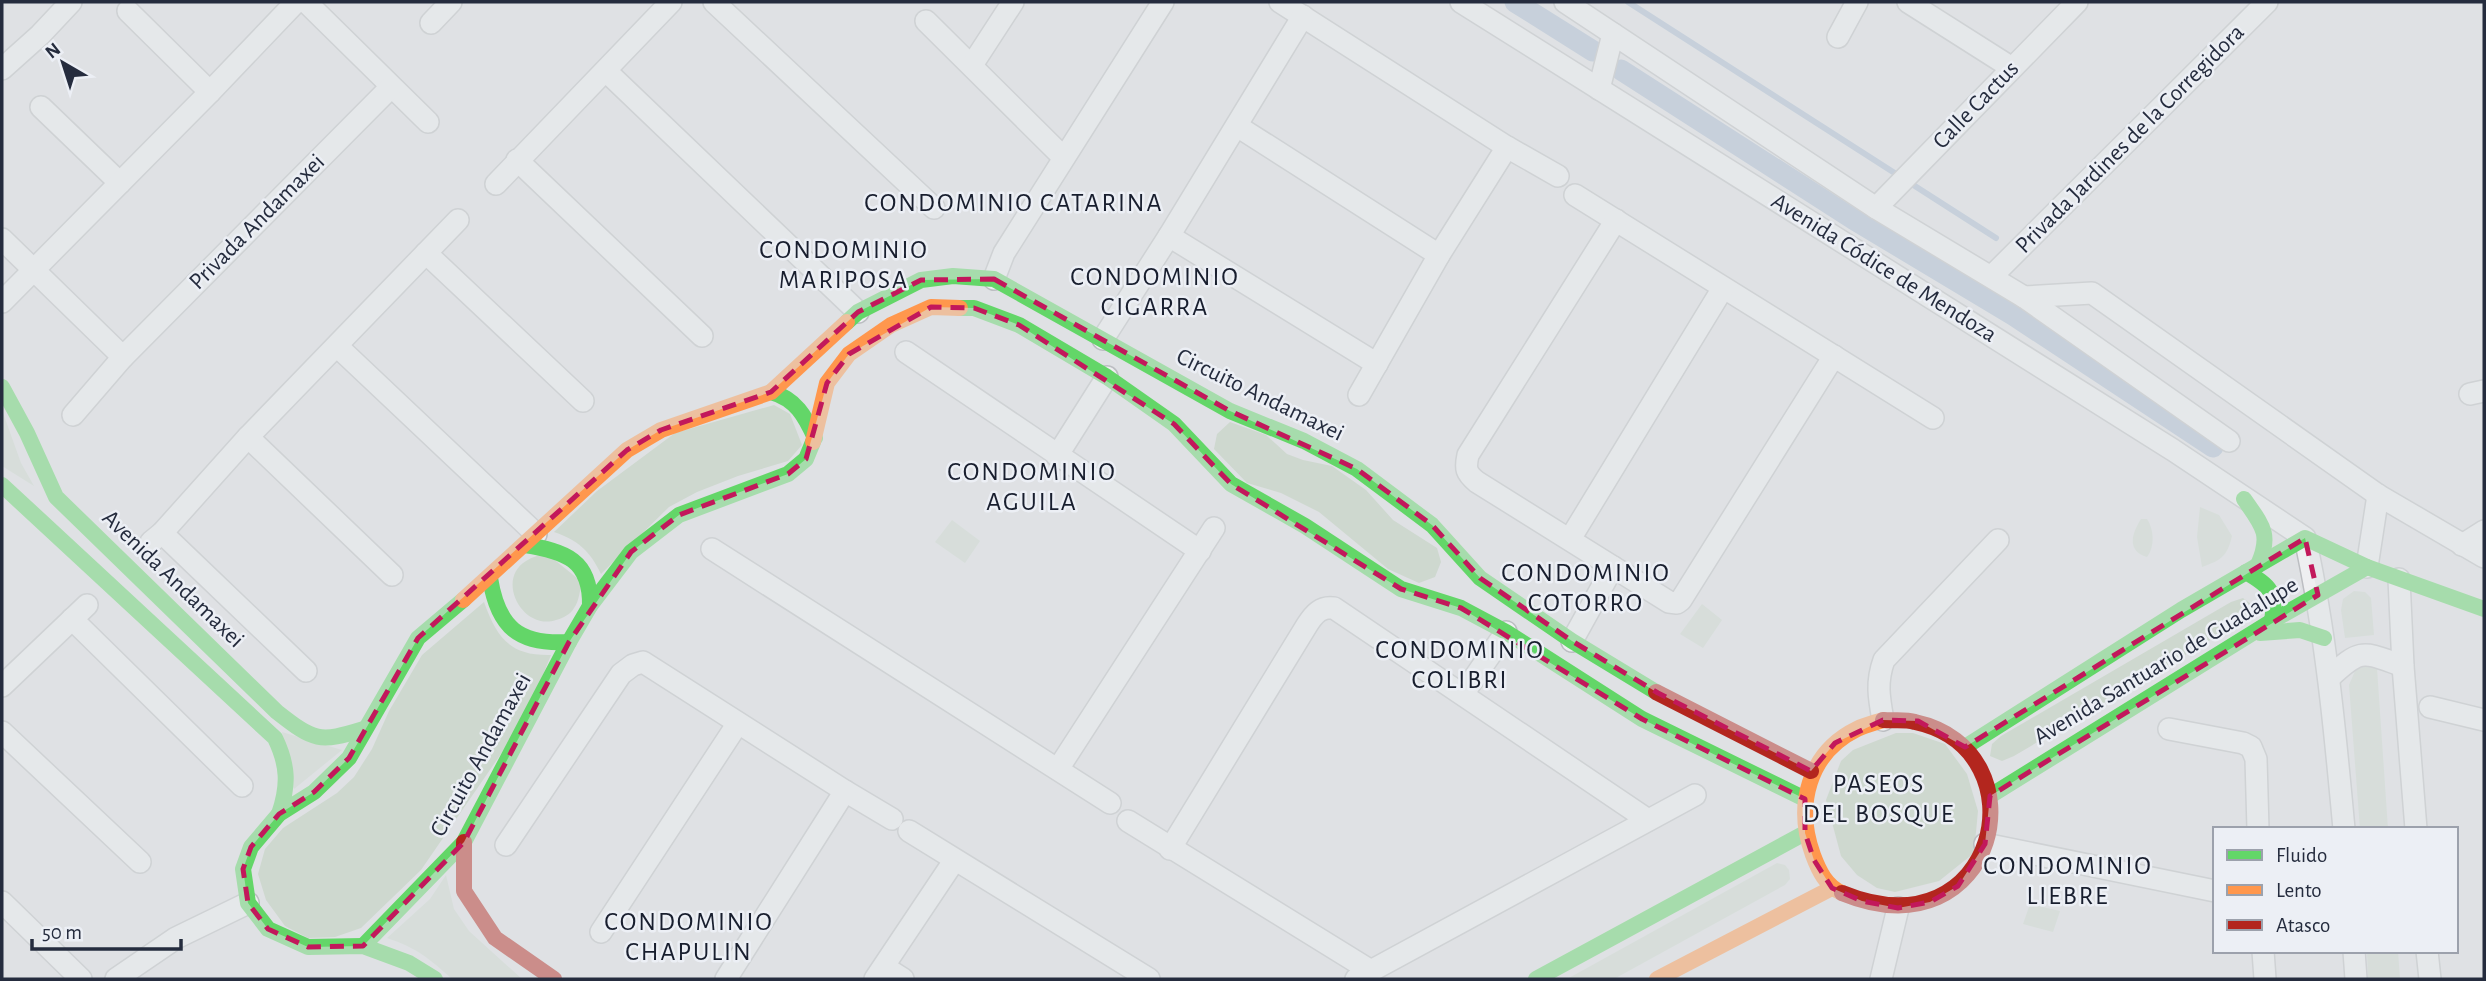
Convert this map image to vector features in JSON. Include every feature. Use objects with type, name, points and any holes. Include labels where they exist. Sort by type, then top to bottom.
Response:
[{"type":"street","points":[[2,69],[71,2]]},
{"type":"street","points":[[2,302],[296,2]]},
{"type":"street","points":[[306,2],[428,122]]},
{"type":"street","points":[[431,23],[451,2]]},
{"type":"street","points":[[496,184],[671,2]]},
{"type":"street","points":[[714,2],[934,208]]},
{"type":"street","points":[[972,65],[1013,2]]},
{"type":"street","points":[[994,279],[1004,253],[1163,2]]},
{"type":"street","points":[[1280,2],[1507,147],[1558,176]]},
{"type":"street","name":"Avenida Códice de Mendoza","points":[[1461,2],[2172,450],[2305,538],[2367,567],[2484,609]]},
{"type":"street","points":[[1564,2],[1876,208],[1992,276],[2229,441]]},
{"type":"street","points":[[1838,37],[1857,2]]},
{"type":"street","points":[[1908,2],[2012,68]]},
{"type":"street","name":"Calle Cactus","points":[[1876,208],[2077,2]]},
{"type":"street","name":"Privada Jardines de la Corregidora","points":[[1992,276],[2267,2]]},
{"type":"street","points":[[128,11],[210,92]]},
{"type":"street","points":[[1103,339],[1303,16]]},
{"type":"street","points":[[926,21],[1063,157]]},
{"type":"street","points":[[1599,89],[1614,34]]},
{"type":"street","points":[[606,71],[859,312]]},
{"type":"street","name":"Privada Andamaxei","points":[[72,415],[123,358],[391,87]]},
{"type":"street","points":[[41,107],[120,183]]},
{"type":"street","points":[[1237,126],[1439,255]]},
{"type":"street","points":[[1359,395],[1439,255],[1507,147]]},
{"type":"street","points":[[517,160],[702,336]]},
{"type":"street","points":[[1575,195],[1933,418]]},
{"type":"street","points":[[306,671],[156,537],[248,437],[458,220]]},
{"type":"street","points":[[1616,220],[1468,455],[1465,468],[1469,476],[1477,482],[1669,602],[1677,603],[1681,600],[1834,356]]},
{"type":"street","points":[[1169,236],[1377,364]]},
{"type":"street","points":[[2,239],[123,358]]},
{"type":"street","points":[[426,253],[583,401]]},
{"type":"street","name":"Circuito Andamaxei","points":[[248,904],[243,869],[251,846],[279,814],[314,792],[349,758],[418,638],[490,578],[528,534],[627,450],[661,430],[771,392],[859,312],[921,280],[953,276],[994,279],[1230,411],[1304,441],[1357,469],[1432,525],[1480,578],[1572,641],[1658,693],[1811,771]]},
{"type":"street","points":[[1570,539],[1723,288]]},
{"type":"street","points":[[2024,298],[2092,293],[2378,495],[2484,557]]},
{"type":"street","name":"Circuito Andamaxei","points":[[363,946],[464,842],[569,642],[590,606],[631,552],[679,515],[788,474],[806,459],[815,438],[827,383],[849,354],[891,325],[930,307],[974,308],[1019,325],[1107,377],[1174,424],[1231,484],[1305,526],[1401,589],[1437,593],[1506,632],[1642,719],[1805,799]]},
{"type":"street","points":[[337,346],[528,534],[576,562],[587,576],[592,593],[590,606]]},
{"type":"street","points":[[906,352],[1200,551]]},
{"type":"street","points":[[1057,456],[1107,377]]},
{"type":"street","name":"Avenida Andamaxei","points":[[2,387],[27,433],[56,497],[277,712],[309,737],[329,740],[364,729]]},
{"type":"street","points":[[771,392],[787,396],[798,407],[815,438]]},
{"type":"street","points":[[1204,457],[1213,432],[1230,411]]},
{"type":"street","points":[[248,437],[392,575]]},
{"type":"street","name":"Avenida Andamaxei","points":[[2,485],[275,738],[289,772],[288,789],[279,814]]},
{"type":"street","points":[[2367,567],[2378,495]]},
{"type":"street","points":[[37,519],[56,497]]},
{"type":"street","points":[[2244,499],[2268,539],[2265,551],[2252,569],[2273,591],[2276,604],[2272,621]]},
{"type":"street","points":[[1058,769],[1214,528]]},
{"type":"street","points":[[2462,545],[2484,531]]},
{"type":"street","points":[[2305,538],[2318,595],[2324,638],[2343,827]]},
{"type":"street","name":"Avenida Santuario de Guadalupe","points":[[1965,747],[2181,610],[2305,538]]},
{"type":"street","points":[[1883,720],[1877,690],[1884,660],[1998,540]]},
{"type":"street","points":[[1451,570],[1455,552],[1453,546]]},
{"type":"street","points":[[712,549],[1110,803]]},
{"type":"street","points":[[1572,641],[1613,566]]},
{"type":"street","name":"Avenida Santuario de Guadalupe","points":[[1990,796],[2272,621],[2367,567]]},
{"type":"street","points":[[490,578],[491,598],[499,616],[512,631],[530,640],[549,644],[569,642]]},
{"type":"street","points":[[2399,579],[2403,666],[2417,827]]},
{"type":"street","points":[[1170,849],[1307,625],[1323,608],[1334,608],[1648,820]]},
{"type":"street","points":[[2,686],[79,612],[242,786]]},
{"type":"street","points":[[2252,634],[2298,629],[2324,638]]},
{"type":"street","points":[[1463,694],[1506,632]]},
{"type":"street","points":[[2329,677],[2351,657],[2362,654],[2403,666]]},
{"type":"street","points":[[506,845],[621,674],[633,665],[643,662],[954,860],[1149,979]]},
{"type":"street","points":[[2430,707],[2484,719]]},
{"type":"street","points":[[1883,720],[1918,722],[1944,732],[1965,747],[1976,761],[1990,796],[1992,813],[1979,861],[1958,886],[1930,902],[1898,908],[1862,901],[1832,888],[1814,860],[1805,833],[1803,811],[1811,771],[1835,743],[1858,728],[1883,720]]},
{"type":"street","points":[[601,932],[738,723]]},
{"type":"street","points":[[2169,729],[2243,743],[2251,747],[2256,759],[2258,827]]},
{"type":"street","points":[[2,732],[140,862]]},
{"type":"street","points":[[726,979],[845,791]]},
{"type":"street","points":[[1128,821],[1364,975],[1695,795]]},
{"type":"street","points":[[1536,979],[1805,833]]},
{"type":"street","points":[[464,842],[464,891],[495,938],[554,979]]},
{"type":"street","points":[[1985,844],[2213,891]]},
{"type":"street","points":[[904,979],[880,973],[954,860]]},
{"type":"street","points":[[1657,979],[1832,888]]},
{"type":"street","points":[[2,902],[81,979]]},
{"type":"street","points":[[116,979],[176,938],[248,904],[268,929],[308,947],[363,946],[409,963],[435,979]]},
{"type":"street","points":[[1881,979],[1898,908]]},
{"type":"street","points":[[2263,953],[2266,979]]},
{"type":"street","points":[[2354,953],[2356,979]]},
{"type":"street","points":[[2427,953],[2430,979]]},
{"type":"highlighted area","points":[[994,279],[1230,411],[1357,469],[1432,525],[1480,578],[1572,641],[1658,693],[1811,771],[1835,743],[1883,720],[1918,721],[1965,747],[2305,538],[2318,595],[1990,796],[1985,844],[1958,886],[1930,902],[1898,908],[1862,901],[1832,888],[1814,860],[1805,833],[1805,799],[1642,719],[1461,608],[1401,589],[1231,484],[1174,424],[1019,325],[974,308],[931,307],[849,354],[827,383],[806,459],[788,474],[679,515],[631,552],[569,642],[464,842],[363,946],[308,947],[268,929],[248,903],[243,869],[251,847],[279,814],[314,792],[349,758],[418,638],[627,450],[661,430],[771,392],[858,312],[921,280]]},
{"type":"shaded area","points":[[774,405],[790,414],[802,445],[788,461],[738,476],[697,492],[669,507],[601,574],[582,547],[554,532],[597,491],[675,433]]},
{"type":"shaded area","points":[[2,410],[21,463],[34,486],[2,466]]},
{"type":"shaded area","points":[[1230,422],[1266,435],[1287,454],[1332,466],[1366,490],[1393,520],[1437,548],[1441,562],[1435,577],[1419,583],[1388,569],[1319,512],[1281,493],[1247,483],[1214,449],[1217,434]]},
{"type":"shaded area","points":[[2200,507],[2219,515],[2232,536],[2222,557],[2202,567],[2197,537]]},
{"type":"shaded area","points":[[2141,519],[2147,519],[2152,533],[2147,557],[2136,550],[2133,541]]},
{"type":"shaded area","points":[[952,520],[980,541],[965,563],[935,542]]},
{"type":"shaded area","points":[[546,553],[582,582],[577,602],[571,612],[559,619],[544,621],[533,618],[517,602],[513,580],[517,569],[526,561]]},
{"type":"shaded area","points":[[2354,591],[2365,592],[2371,598],[2374,635],[2345,638],[2341,610],[2343,599]]},
{"type":"shaded area","points":[[2243,598],[2251,604],[2252,614],[2246,619],[2014,756],[2002,761],[1990,756],[1992,744],[2001,736],[2231,602]]},
{"type":"shaded area","points":[[484,602],[494,626],[507,642],[525,652],[551,655],[525,719],[421,870],[361,928],[335,937],[308,938],[285,926],[266,900],[258,874],[265,849],[283,828],[337,793],[354,777],[422,655]]},
{"type":"shaded area","points":[[1702,604],[1722,620],[1703,648],[1680,634]]},
{"type":"shaded area","points":[[2365,663],[2377,668],[2388,827],[2360,827],[2349,685],[2355,671]]},
{"type":"shaded area","points":[[282,732],[342,750],[294,789]]},
{"type":"shaded area","points":[[1896,733],[1913,733],[1945,744],[1967,774],[1978,811],[1974,853],[1939,881],[1895,892],[1877,888],[1857,875],[1841,856],[1826,800],[1841,761],[1853,750]]},
{"type":"shaded area","points":[[1777,863],[1785,865],[1789,870],[1790,879],[1785,885],[1614,979],[1567,979]]},
{"type":"shaded area","points":[[446,875],[454,909],[469,931],[522,979],[452,979],[422,955],[387,938],[430,899]]},
{"type":"shaded area","points":[[2030,904],[2060,911],[2053,932],[2023,924]]},
{"type":"shaded area","points":[[2367,953],[2398,953],[2400,979],[2368,979]]},
{"type":"waterway","points":[[1515,2],[1593,51]]},
{"type":"waterway","points":[[1628,2],[1996,238]]},
{"type":"waterway","points":[[1621,70],[1853,219],[2013,315],[2213,447]]},
{"type":"traffic: fast","points":[[847,322],[858,312],[921,280],[953,276],[994,279],[1230,411],[1304,441],[1357,469],[1432,525],[1480,578],[1572,641],[1656,692]]},
{"type":"traffic: fast","points":[[960,308],[974,308],[1019,325],[1107,377],[1174,424],[1231,484],[1305,526],[1401,589],[1461,608],[1506,632],[1642,719],[1805,799]]},
{"type":"traffic: fast","points":[[2,387],[27,433],[56,497],[277,712],[300,729],[318,737],[337,736],[364,729]]},
{"type":"traffic: fast","points":[[771,392],[787,399],[799,409],[815,438]]},
{"type":"traffic: fast","points":[[363,946],[464,842],[569,642],[590,606],[631,552],[679,515],[788,474],[806,459],[813,442]]},
{"type":"traffic: fast","points":[[2,485],[275,738],[283,757],[286,775],[279,814]]},
{"type":"traffic: fast","points":[[2244,499],[2263,530],[2264,545],[2258,565]]},
{"type":"traffic: fast","points":[[1965,747],[2181,610],[2305,538],[2367,567],[2484,609]]},
{"type":"traffic: fast","points":[[525,545],[552,551],[573,560],[586,578],[590,606]]},
{"type":"traffic: fast","points":[[1990,796],[2272,621],[2367,567]]},
{"type":"traffic: fast","points":[[2246,572],[2261,581],[2270,591],[2273,603],[2272,621]]},
{"type":"traffic: fast","points":[[490,578],[499,610],[514,630],[537,640],[569,642]]},
{"type":"traffic: fast","points":[[435,979],[409,963],[363,946],[308,947],[268,929],[248,903],[243,869],[251,847],[279,814],[314,792],[349,758],[418,638],[463,600]]},
{"type":"traffic: fast","points":[[2260,633],[2300,630],[2324,638]]},
{"type":"traffic: fast","points":[[1536,979],[1805,833]]},
{"type":"traffic: slow","points":[[813,442],[827,383],[849,354],[891,325],[931,307],[960,308]]},
{"type":"traffic: slow","points":[[463,600],[627,450],[661,430],[771,392],[847,322]]},
{"type":"traffic: slow","points":[[1842,893],[1824,877],[1813,855],[1805,818],[1810,783],[1817,766],[1840,739],[1883,720]]},
{"type":"traffic: slow","points":[[1657,979],[1832,888]]},
{"type":"traffic: jam","points":[[1656,692],[1811,771]]},
{"type":"traffic: jam","points":[[1842,893],[1895,905],[1938,897],[1968,874],[1986,842],[1990,805],[1980,770],[1956,740],[1915,722],[1883,720]]},
{"type":"traffic: jam","points":[[464,842],[464,891],[495,938],[554,979]]},
{"type":"district","name":"CONDOMINIO CATARINA","points":[[1014,203]]},
{"type":"district","name":"CONDOMINIO MARIPOSA","points":[[844,265]]},
{"type":"district","name":"CONDOMINIO CIGARRA","points":[[1155,292]]},
{"type":"district","name":"CONDOMINIO AGUILA","points":[[1032,487]]},
{"type":"district","name":"CONDOMINIO COTORRO","points":[[1586,588]]},
{"type":"district","name":"CONDOMINIO COLIBRI","points":[[1460,665]]},
{"type":"district","name":"PASEOS DEL BOSQUE","points":[[1879,799]]},
{"type":"district","name":"CONDOMINIO LIEBRE","points":[[2068,881]]},
{"type":"district","name":"CONDOMINIO CHAPULIN","points":[[689,937]]}]
